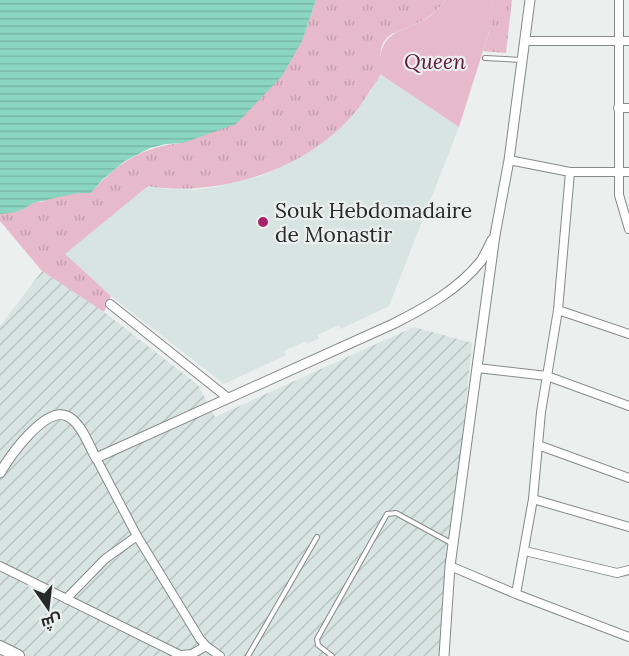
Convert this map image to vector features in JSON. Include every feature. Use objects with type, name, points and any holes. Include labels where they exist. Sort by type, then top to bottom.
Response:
[{"type":"main road","points":[[0,647],[18,656]]},
{"type":"street","points":[[444,656],[450,566],[530,0]]},
{"type":"street","points":[[618,0],[619,195],[629,229]]},
{"type":"street","points":[[525,41],[629,41]]},
{"type":"street","points":[[618,108],[629,108]]},
{"type":"street","points":[[509,160],[570,172],[629,172]]},
{"type":"street","points":[[516,594],[533,499],[546,376],[558,310],[570,172]]},
{"type":"street","points":[[96,458],[416,313],[460,281],[481,260],[495,235]]},
{"type":"street","points":[[110,304],[228,398]]},
{"type":"street","points":[[558,310],[629,334]]},
{"type":"street","points":[[477,368],[546,376],[629,406]]},
{"type":"street","points":[[0,472],[11,456],[43,421],[60,415],[67,416],[74,421],[137,536],[206,646],[220,656]]},
{"type":"street","points":[[537,445],[629,478]]},
{"type":"street","points":[[533,499],[629,527]]},
{"type":"street","points":[[66,599],[105,559],[137,536]]},
{"type":"street","points":[[525,551],[617,573],[629,570]]},
{"type":"street","points":[[0,566],[180,656],[192,655],[206,646]]},
{"type":"street","points":[[450,566],[629,637]]},
{"type":"lane","points":[[484,58],[523,60]]},
{"type":"lane","points":[[332,656],[318,645],[317,639],[387,514],[396,513],[453,545]]},
{"type":"lane","points":[[248,656],[317,537]]},
{"type":"shaded area","points":[[0,0],[316,0],[302,41],[282,76],[236,124],[183,143],[150,148],[125,161],[103,179],[91,193],[36,202],[19,211],[0,214]]},
{"type":"shaded area","name":"Souk Hebdomadaire de Monastir","points":[[380,74],[459,127],[389,306],[341,329],[339,325],[318,335],[319,338],[307,344],[306,341],[284,351],[286,355],[224,384],[111,296],[64,254],[148,186],[193,190],[216,187],[261,176],[288,163],[333,133],[350,117],[366,98]]},
{"type":"shaded area","points":[[42,271],[104,312],[198,385],[215,417],[414,327],[472,343],[448,580],[443,656],[0,656],[0,326]]},
{"type":"green space","points":[[316,0],[445,0],[426,19],[392,34],[385,41],[381,50],[381,70],[378,80],[349,119],[326,140],[300,157],[271,171],[241,181],[209,187],[178,189],[148,186],[65,254],[111,296],[104,312],[42,271],[0,221],[0,214],[19,211],[35,202],[60,195],[91,193],[121,165],[143,152],[183,143],[302,41]]},
{"type":"green space","name":"Queen","points":[[445,0],[491,0],[493,9],[493,19],[459,127],[380,74],[381,56],[385,43],[392,35],[424,20]]},
{"type":"green space","points":[[491,0],[512,0],[506,53],[483,51],[492,20]]},
{"type":"place","name":"Souk Hebdomadaire de Monastir","points":[[263,222]]}]
